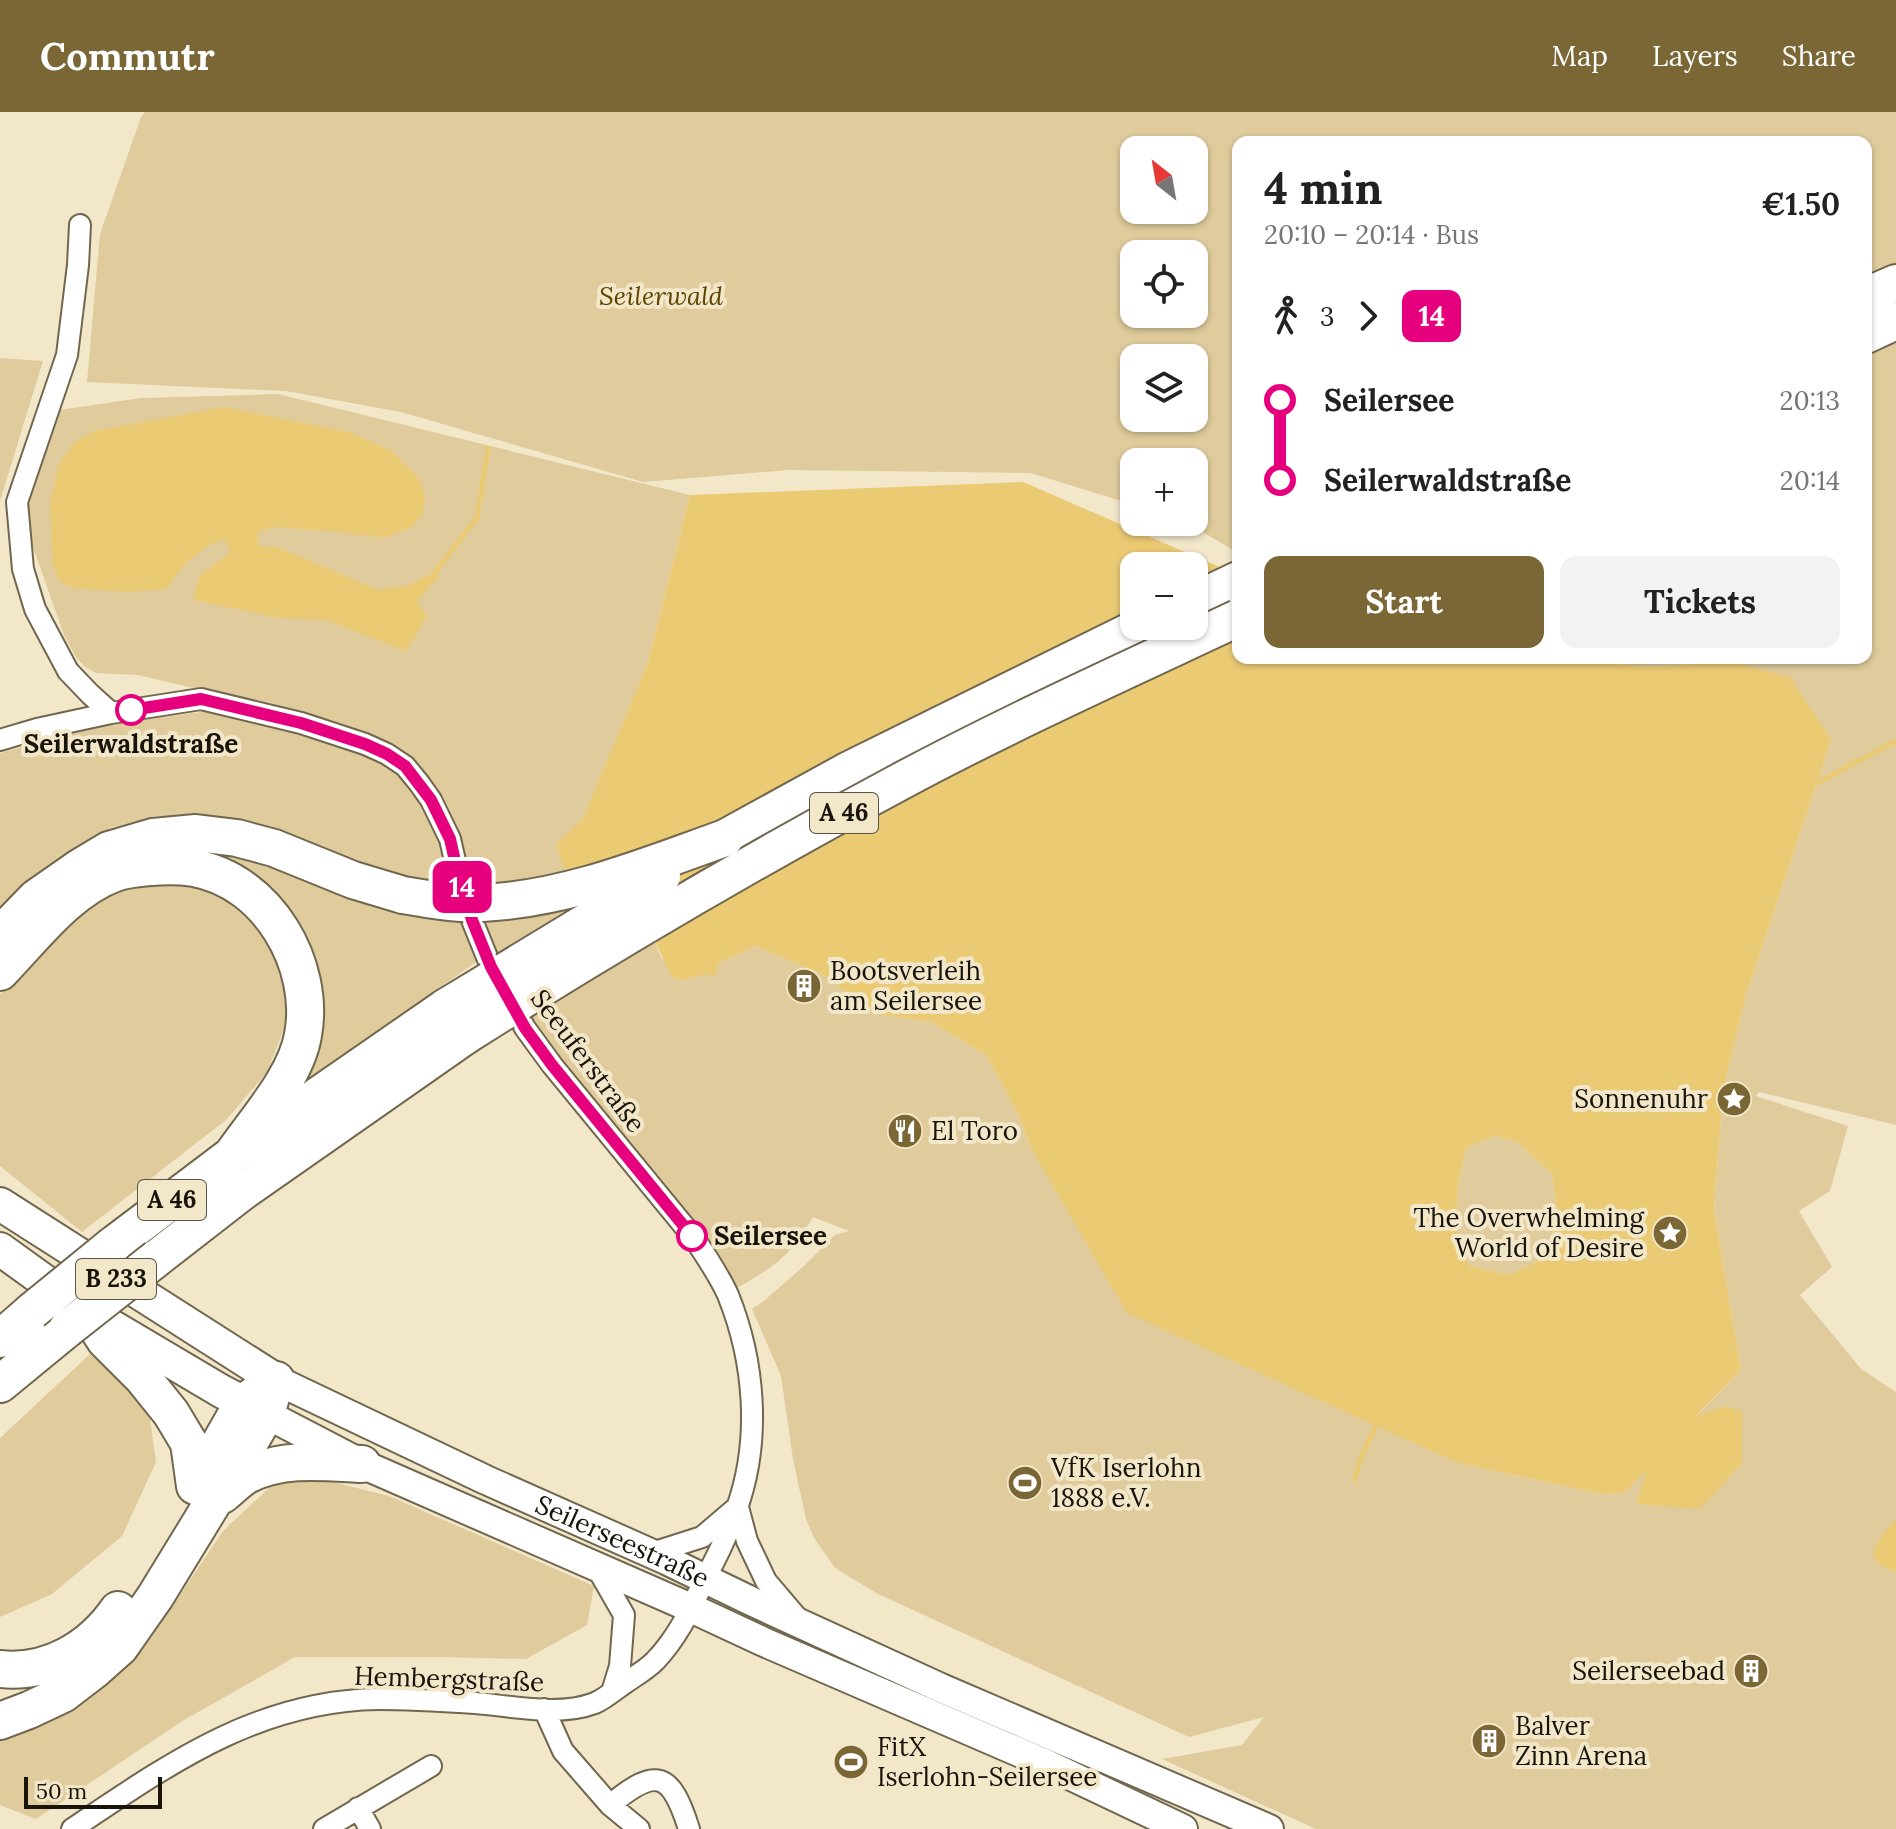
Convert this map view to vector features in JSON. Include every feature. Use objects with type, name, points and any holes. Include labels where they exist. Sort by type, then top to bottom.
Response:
[{"type":"highway","points":[[1872,293],[1896,283]]},
{"type":"highway","points":[[1872,332],[1896,321]]},
{"type":"highway","points":[[1208,594],[1232,583]]},
{"type":"highway","name":"A 46","points":[[0,1384],[76,1320],[456,1021],[562,975],[676,906],[906,778],[1232,621]]},
{"type":"highway","name":"A 46","points":[[0,1339],[113,1245],[232,1155],[456,1021],[725,838],[847,771],[1120,636]]},
{"type":"highway","points":[[0,935],[36,898],[79,868],[109,850],[153,837],[196,833],[237,838],[274,848],[353,880],[403,895],[480,904],[542,897],[607,879],[725,838]]},
{"type":"highway","points":[[0,972],[53,916],[85,889],[115,873],[166,866],[196,869],[227,880],[255,899],[280,926],[298,964],[306,1002],[304,1026],[290,1073],[232,1155]]},
{"type":"highway","points":[[76,1320],[105,1340],[142,1377],[171,1413],[189,1443],[205,1494]]},
{"type":"highway","points":[[0,1721],[63,1694],[120,1647],[155,1597],[205,1494],[254,1409],[276,1380]]},
{"type":"highway","points":[[0,1669],[15,1670],[64,1659],[88,1643],[108,1624],[205,1494],[279,1464],[310,1461],[362,1464]]},
{"type":"main road","name":"Seilerseestraße","points":[[0,1204],[276,1380],[486,1480],[652,1553],[941,1688],[1269,1829]]},
{"type":"main road","name":"Seilerseestraße","points":[[0,1249],[76,1320],[362,1464],[1042,1762],[1183,1829]]},
{"type":"street","points":[[80,225],[67,355],[17,502],[23,569],[35,609],[68,671],[111,713]]},
{"type":"street","name":"Seeuferstraße","points":[[0,740],[111,713],[201,699],[301,723],[365,744],[405,766],[419,783],[450,839],[472,920],[491,967],[525,1028],[694,1238],[728,1295],[746,1356],[752,1397],[751,1450],[738,1507],[691,1608]]},
{"type":"street","points":[[652,1553],[702,1537],[738,1507]]},
{"type":"street","name":"Seeuferstraße","points":[[738,1507],[747,1541],[766,1581],[805,1626]]},
{"type":"street","points":[[597,1568],[624,1615],[620,1666],[612,1692]]},
{"type":"street","name":"Hembergstraße","points":[[72,1829],[157,1772],[218,1738],[297,1709],[378,1699],[544,1709],[595,1703],[652,1664],[675,1638],[691,1608]]},
{"type":"street","points":[[544,1709],[563,1751],[610,1805],[639,1829]]},
{"type":"street","points":[[324,1829],[431,1766]]},
{"type":"street","points":[[610,1805],[639,1783],[653,1779],[668,1785],[681,1803],[689,1829]]},
{"type":"street","points":[[358,1808],[370,1829]]},
{"type":"green space","name":"Seilerwald","points":[[145,112],[1896,112],[1896,1125],[1759,1092],[1756,1096],[1848,1126],[1830,1191],[1799,1211],[1832,1267],[1800,1295],[1861,1369],[1896,1392],[1896,1829],[1316,1829],[1162,1759],[1242,1745],[1264,1717],[1189,1737],[878,1594],[835,1568],[814,1538],[806,1519],[793,1459],[781,1376],[752,1309],[805,1265],[835,1235],[849,1231],[813,1217],[784,1256],[730,1292],[554,1065],[496,968],[454,838],[371,740],[265,704],[137,675],[96,673],[85,667],[64,635],[17,502],[46,412],[141,398],[278,394],[690,495],[648,662],[583,820],[556,844],[650,931],[661,957],[683,980],[706,974],[717,964],[755,946],[820,973],[876,1014],[932,1022],[987,1056],[1017,1112],[1031,1148],[1458,1463],[1601,1494],[1624,1493],[1649,1468],[1636,1504],[1695,1418],[1741,1370],[1714,1210],[1723,1091],[1745,999],[1831,740],[1735,664],[1872,664],[1872,136],[1232,136],[1232,549],[1208,535],[1208,448],[1120,448],[1120,501],[1031,473],[789,470],[643,482],[401,412],[286,391],[87,382],[100,234]]},
{"type":"green space","points":[[0,358],[43,361],[0,501]]},
{"type":"green space","points":[[1620,664],[1697,664],[1644,667]]},
{"type":"green space","points":[[202,712],[320,735],[376,759],[400,776],[420,797],[440,838],[451,883],[381,872],[213,817],[155,816],[110,828],[73,851],[0,915],[0,753],[104,725]]},
{"type":"green space","points":[[198,840],[465,913],[482,958],[279,1099],[308,1048],[269,904],[129,851]]},
{"type":"green space","points":[[198,881],[236,901],[265,934],[284,971],[288,1019],[267,1072],[226,1120],[82,1232],[0,1166],[0,994],[85,901],[125,883]]},
{"type":"green space","points":[[1494,1136],[1516,1141],[1552,1174],[1558,1222],[1541,1260],[1510,1275],[1469,1266],[1456,1227],[1458,1185],[1466,1148]]},
{"type":"green space","points":[[90,1354],[148,1405],[156,1462],[122,1536],[52,1594],[0,1617],[0,1438]]},
{"type":"green space","points":[[297,1473],[389,1496],[594,1586],[587,1625],[526,1659],[295,1657],[184,1720],[36,1819],[0,1805],[0,1737],[103,1686],[149,1641],[223,1531],[271,1486]]},
{"type":"shaded area","points":[[224,407],[349,432],[392,451],[420,479],[425,499],[422,515],[411,527],[385,538],[275,527],[257,532],[259,546],[277,547],[378,590],[407,586],[436,571],[440,575],[417,602],[427,616],[406,651],[326,620],[280,618],[193,600],[199,576],[230,553],[225,539],[191,559],[166,589],[128,592],[72,588],[60,581],[53,565],[50,503],[59,464],[74,443],[94,431]]},
{"type":"shaded area","points":[[1023,482],[1120,524],[1120,536],[1148,536],[1185,552],[1120,552],[1120,640],[1208,640],[1208,562],[1232,572],[1232,664],[1620,664],[1644,667],[1740,664],[1790,677],[1831,740],[1745,999],[1723,1091],[1714,1210],[1741,1370],[1696,1416],[1726,1406],[1742,1412],[1742,1463],[1700,1509],[1636,1504],[1647,1470],[1624,1493],[1601,1494],[1458,1463],[1127,1313],[1031,1148],[1018,1114],[987,1056],[932,1022],[876,1014],[820,973],[755,946],[717,964],[717,973],[712,976],[706,974],[683,980],[672,977],[650,931],[579,911],[556,844],[583,819],[648,662],[690,495]],"holes":[[[1494,1136],[1516,1141],[1552,1174],[1558,1221],[1541,1260],[1510,1275],[1469,1266],[1456,1227],[1458,1185],[1466,1148]]]},
{"type":"shaded area","points":[[1896,1519],[1896,1572],[1878,1563],[1874,1552],[1879,1540]]},
{"type":"waterway","points":[[436,571],[477,518],[488,449]]},
{"type":"waterway","points":[[1817,783],[1896,741]]},
{"type":"waterway","points":[[1355,1480],[1360,1460],[1376,1425]]},
{"type":"bus line","name":"14","points":[[131,710],[201,699],[301,723],[365,744],[405,766],[431,800],[450,839],[472,920],[491,967],[525,1028],[692,1236]]},
{"type":"place","name":"Seilerwaldstraße","points":[[131,710]]},
{"type":"place","name":"Bootsverleih am Seilersee","points":[[804,986]]},
{"type":"place","name":"Sonnenuhr","points":[[1734,1099]]},
{"type":"place","name":"El Toro","points":[[905,1131]]},
{"type":"place","name":"The Overwhelming World of Desire","points":[[1670,1233]]},
{"type":"place","name":"Seilersee","points":[[692,1236]]},
{"type":"place","name":"VfK Iserlohn 1888 e.V.","points":[[1025,1483]]},
{"type":"place","name":"Seilerseebad","points":[[1751,1671]]},
{"type":"place","name":"Balver Zinn Arena","points":[[1489,1741]]},
{"type":"place","name":"FitX Iserlohn-Seilersee","points":[[851,1762]]}]
